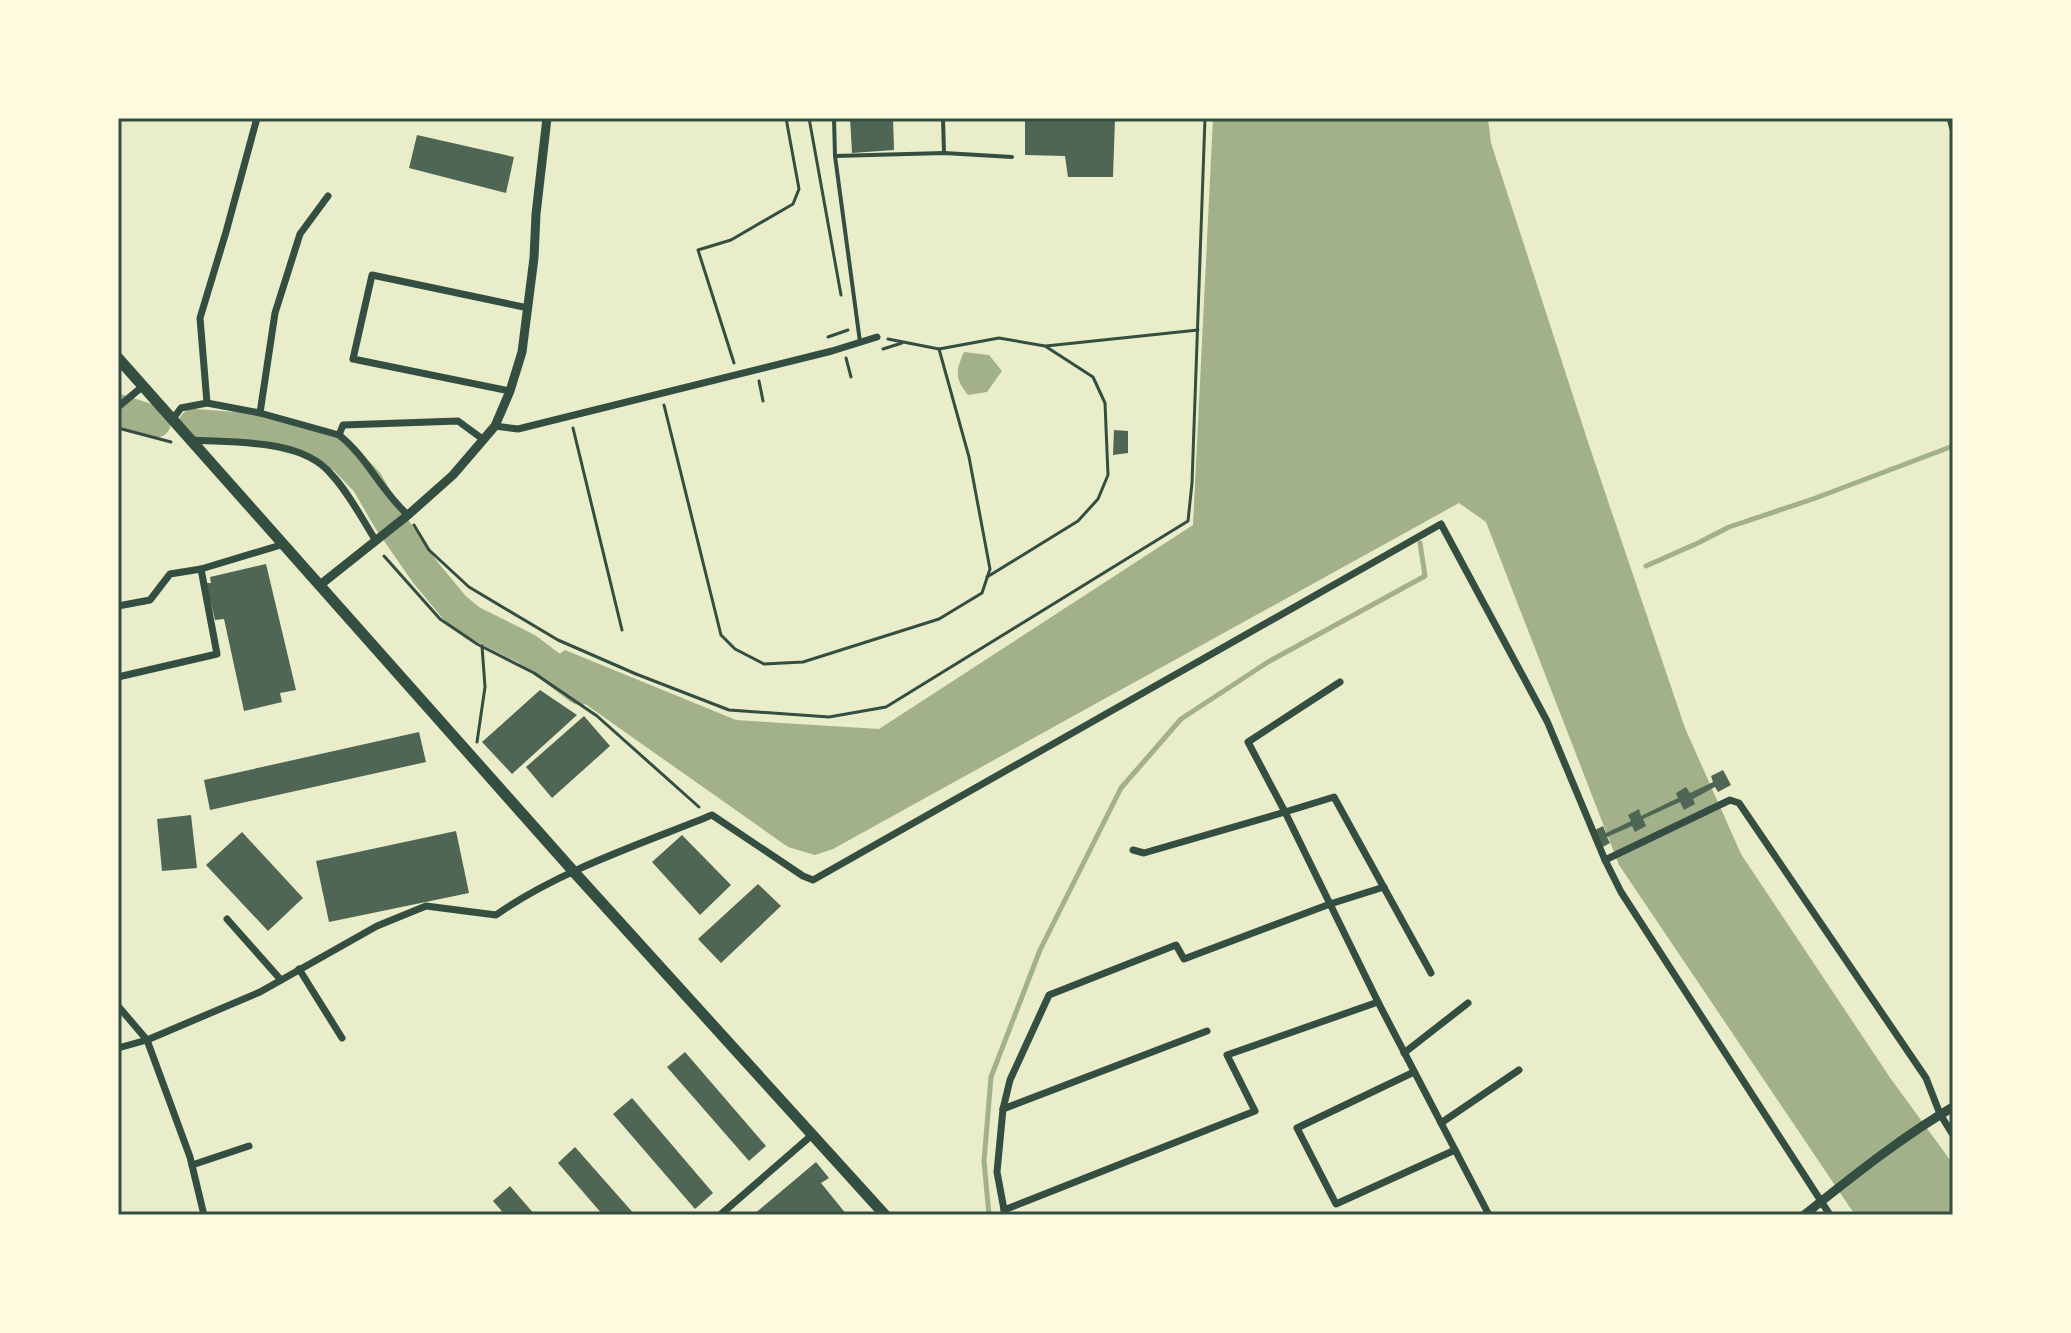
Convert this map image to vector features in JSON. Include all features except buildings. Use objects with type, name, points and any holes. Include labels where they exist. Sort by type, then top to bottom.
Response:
[{"type":"main road","points":[[118,358],[172,420],[184,442],[284,544],[574,872],[885,1215]]},
{"type":"street","points":[[207,403],[200,318],[257,118]]},
{"type":"street","points":[[320,585],[453,475],[495,426],[522,352],[547,118]]},
{"type":"street","points":[[1950,118],[1953,129]]},
{"type":"street","points":[[260,413],[275,313],[295,248],[300,234],[328,196]]},
{"type":"street","points":[[510,391],[353,359],[372,275],[528,308]]},
{"type":"street","points":[[495,426],[518,429],[877,337]]},
{"type":"street","points":[[118,407],[142,387]]},
{"type":"street","points":[[172,420],[181,408],[207,403],[260,413],[339,435],[364,460],[404,518]]},
{"type":"street","points":[[339,435],[343,425],[458,421],[484,440]]},
{"type":"street","points":[[184,442],[270,445],[317,460],[331,473],[379,539]]},
{"type":"street","points":[[118,1048],[147,1040],[260,992],[377,926],[426,906],[496,915],[519,899],[574,872],[712,815],[813,880],[1441,524],[1547,721],[1609,858],[1621,892],[1830,1215]]},
{"type":"street","points":[[118,606],[150,600],[170,574],[201,569],[284,544]]},
{"type":"street","points":[[118,677],[217,654],[201,569]]},
{"type":"street","points":[[1340,682],[1248,742],[1489,1215]]},
{"type":"street","points":[[1133,850],[1144,853],[1334,797],[1431,973]]},
{"type":"street","points":[[1609,858],[1730,800],[1739,803],[1926,1078],[1940,1114],[1953,1135]]},
{"type":"street","points":[[1378,1002],[1227,1055],[1255,1111],[1004,1212],[997,1172],[1003,1109],[1010,1080],[1049,995],[1176,945],[1184,959],[1384,887]]},
{"type":"street","points":[[227,919],[281,980]]},
{"type":"street","points":[[299,969],[342,1038]]},
{"type":"street","points":[[1404,1053],[1468,1003]]},
{"type":"street","points":[[118,1006],[147,1040],[192,1165],[204,1215]]},
{"type":"street","points":[[1003,1109],[1207,1031]]},
{"type":"street","points":[[1441,1123],[1519,1070]]},
{"type":"street","points":[[1414,1072],[1297,1128],[1336,1204],[1455,1150]]},
{"type":"street","points":[[1804,1215],[1953,1107]]},
{"type":"street","points":[[720,1215],[812,1135]]},
{"type":"street","points":[[192,1165],[249,1146]]},
{"type":"lane","points":[[834,118],[835,156],[860,342]]},
{"type":"lane","points":[[943,118],[944,153]]},
{"type":"lane","points":[[835,156],[944,153],[1012,157]]},
{"type":"path","points":[[738,374],[698,250],[731,240],[793,204],[799,189],[786,118]]},
{"type":"path","points":[[809,118],[842,300]]},
{"type":"path","points":[[404,518],[429,550],[469,587],[558,640],[636,674],[729,710],[829,717],[886,707],[1188,521],[1205,118]]},
{"type":"path","points":[[828,337],[848,330]]},
{"type":"path","points":[[877,337],[939,349],[999,338],[1045,346],[1198,330]]},
{"type":"path","points":[[987,577],[1078,521],[1098,499],[1108,475],[1105,403],[1093,377],[1045,346]]},
{"type":"path","points":[[844,347],[851,377]]},
{"type":"path","points":[[661,394],[721,635],[735,649],[764,664],[803,662],[939,619],[982,593],[990,569],[969,457],[939,349]]},
{"type":"path","points":[[756,369],[763,401]]},
{"type":"path","points":[[570,416],[622,630]]},
{"type":"path","points":[[118,428],[184,442]]},
{"type":"path","points":[[384,556],[440,619],[482,646],[534,673],[597,716],[695,805],[712,815]]},
{"type":"path","points":[[477,744],[485,687],[482,646]]},
{"type":"shaded area","points":[[1213,118],[1488,118],[1491,143],[1685,728],[1741,854],[1891,1079],[1953,1164],[1953,1215],[1855,1215],[1619,865],[1486,522],[1459,503],[833,849],[815,855],[788,847],[537,670],[565,650],[736,720],[879,729],[1193,525]]},
{"type":"shaded area","points":[[964,352],[989,355],[1002,371],[987,392],[968,395],[960,384],[958,369]]},
{"type":"waterway","points":[[118,410],[155,422]]},
{"type":"waterway","points":[[194,425],[262,430],[312,443],[343,457],[367,482],[425,572],[454,607],[471,621],[527,649],[580,689]]},
{"type":"waterway","points":[[1646,566],[1729,527],[1953,446]]},
{"type":"waterway","points":[[989,1215],[984,1161],[991,1077],[1040,950],[1121,788],[1181,719],[1268,662],[1425,576],[1420,543]]}]
